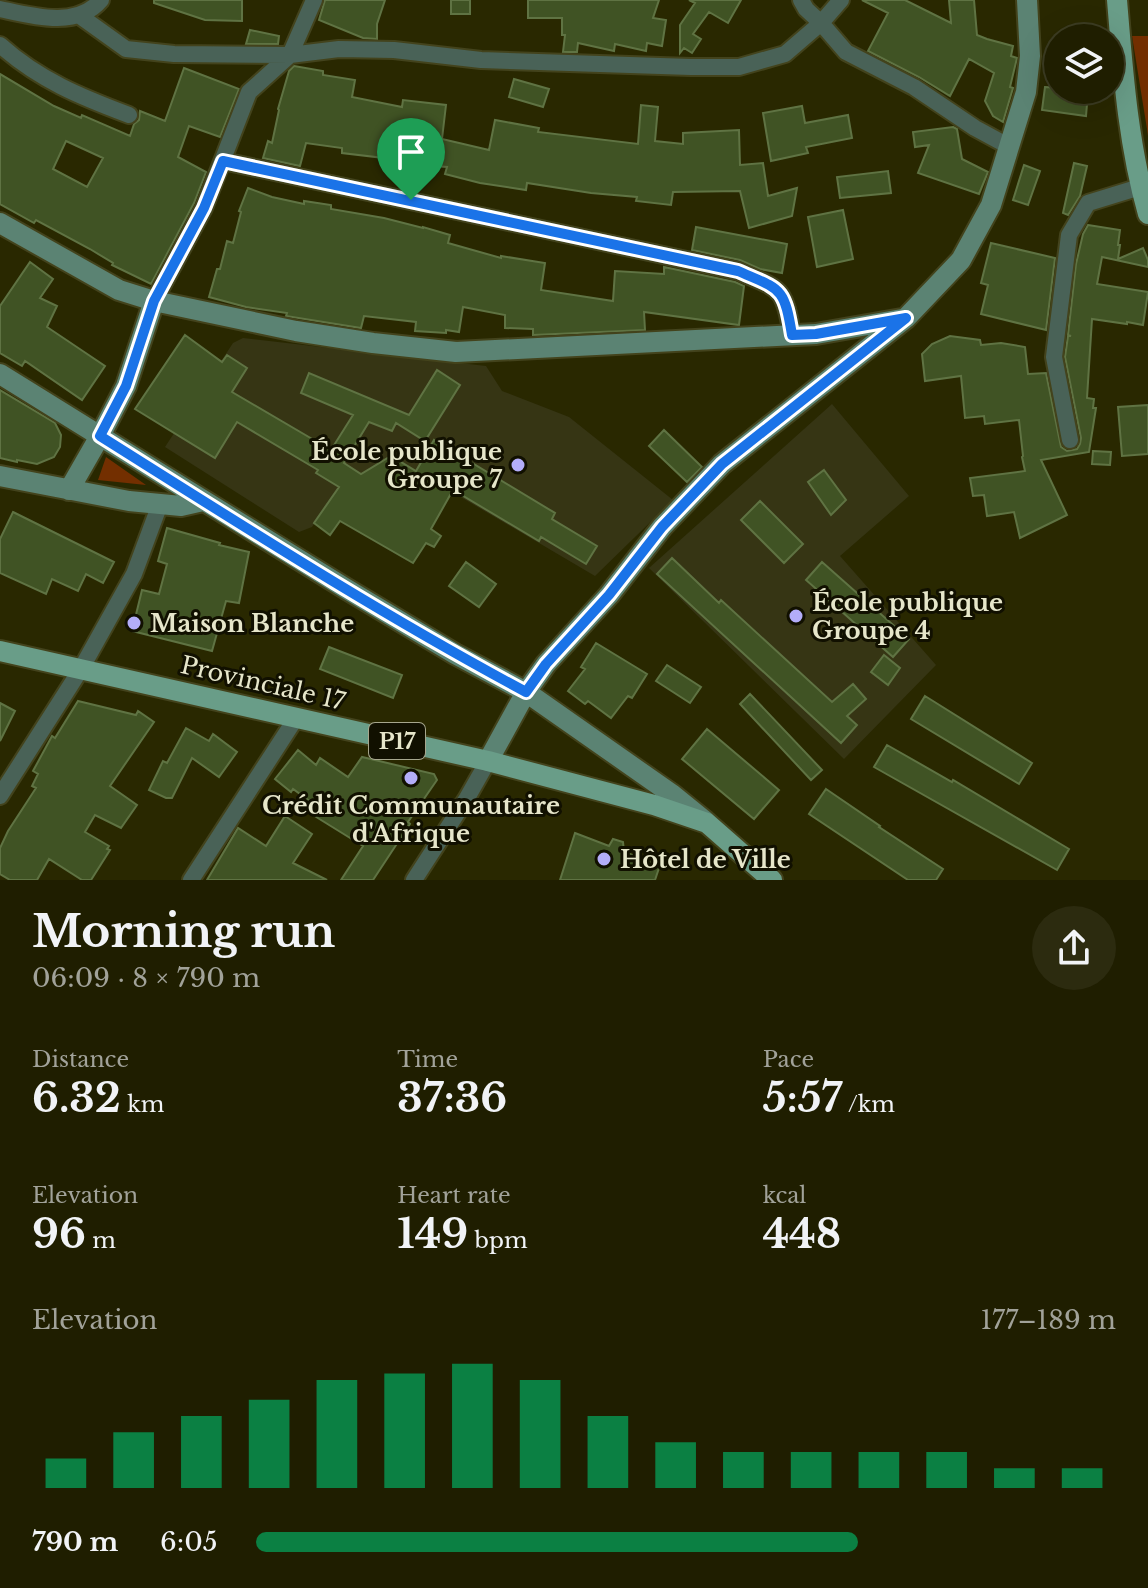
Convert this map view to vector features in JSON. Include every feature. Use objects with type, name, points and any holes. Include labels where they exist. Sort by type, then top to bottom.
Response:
[{"type":"main road","points":[[1117,0],[1125,94],[1140,187],[1148,214]]},
{"type":"main road","name":"Provinciale 17","points":[[0,651],[488,761],[654,805],[707,823],[772,880]]},
{"type":"street","points":[[0,9],[52,18],[80,16],[101,0]]},
{"type":"street","points":[[69,490],[126,386],[154,301],[204,208],[249,92],[290,55],[314,0]]},
{"type":"street","points":[[801,0],[846,52],[914,87],[975,128],[1010,147]]},
{"type":"street","points":[[80,16],[126,49],[174,54],[290,55],[339,49],[481,60],[739,67],[785,54],[821,23],[841,0]]},
{"type":"street","points":[[414,880],[467,798],[526,692],[662,527],[722,464],[906,318],[961,260],[991,205],[1026,92],[1030,56],[1027,0]]},
{"type":"street","points":[[0,45],[18,61],[56,85],[129,115]]},
{"type":"street","points":[[223,161],[738,271],[771,285],[783,295],[792,335]]},
{"type":"street","points":[[1070,440],[1054,357],[1069,235],[1088,203],[1140,187]]},
{"type":"street","points":[[0,223],[119,290],[154,301],[296,331],[456,352],[816,334],[906,318]]},
{"type":"street","points":[[0,374],[455,654],[526,692],[673,795],[707,823]]},
{"type":"street","points":[[0,476],[129,501],[181,506],[203,501]]},
{"type":"street","points":[[0,796],[81,669],[134,574],[160,504]]},
{"type":"street","points":[[191,880],[296,718]]},
{"type":"shaded area","points":[[1132,36],[1148,36],[1148,136],[1147,129]]},
{"type":"shaded area","name":"École publique Groupe 7","points":[[243,338],[486,366],[502,391],[569,417],[673,500],[595,576],[391,456],[357,476],[349,474],[312,527],[299,532],[165,447],[233,343]]},
{"type":"shaded area","name":"École publique Groupe 4","points":[[832,404],[909,496],[840,556],[936,665],[844,759],[649,568]]},
{"type":"shaded area","points":[[106,457],[146,485],[98,480]]},
{"type":"building","points":[[154,0],[242,0],[242,21],[205,20],[154,3]]},
{"type":"building","points":[[325,0],[385,0],[377,24],[377,39],[363,38],[319,20]]},
{"type":"building","points":[[451,0],[470,0],[470,14],[451,14]]},
{"type":"building","points":[[528,0],[659,0],[653,18],[666,20],[662,46],[647,43],[646,51],[615,44],[614,51],[578,43],[577,52],[563,52],[565,35],[562,35],[562,18],[528,18]]},
{"type":"building","points":[[689,0],[741,0],[728,23],[709,12],[693,34],[701,39],[692,53],[684,48],[680,53],[680,25],[695,3]]},
{"type":"building","points":[[862,0],[905,0],[951,23],[949,0],[974,0],[977,35],[1013,46],[1011,56],[1017,58],[1010,87],[1013,88],[1003,122],[993,116],[985,101],[994,73],[969,59],[950,96],[868,51],[888,13]]},
{"type":"building","points":[[250,30],[279,36],[278,44],[246,44]]},
{"type":"building","points":[[294,66],[355,80],[352,97],[402,107],[403,100],[446,105],[442,139],[489,150],[495,120],[539,128],[538,132],[638,144],[641,105],[658,107],[655,141],[683,144],[683,133],[739,130],[740,165],[763,163],[768,196],[797,188],[792,216],[749,228],[740,191],[673,192],[671,205],[636,201],[637,197],[527,183],[526,190],[445,174],[447,167],[392,163],[392,159],[342,153],[342,148],[306,143],[300,166],[263,158],[268,141],[272,143],[278,109],[289,71]]},
{"type":"building","points":[[184,68],[239,89],[220,137],[189,126],[178,157],[206,172],[194,203],[151,284],[36,220],[34,223],[0,204],[0,74],[54,106],[130,136],[139,120],[140,111],[165,121]],"holes":[[[66,141],[103,158],[87,187],[53,169]]]},
{"type":"building","points":[[514,79],[549,89],[543,107],[509,97]]},
{"type":"building","points":[[1044,95],[1044,104],[1087,104],[1086,116],[1042,110]]},
{"type":"building","points":[[802,106],[805,123],[848,115],[852,138],[806,147],[808,153],[771,161],[763,113]]},
{"type":"building","points":[[957,129],[962,159],[988,172],[979,194],[918,173],[929,145],[915,147],[913,132]]},
{"type":"building","points":[[1074,163],[1087,166],[1080,196],[1068,215],[1063,213]]},
{"type":"building","points":[[1024,165],[1040,171],[1028,205],[1013,200]]},
{"type":"building","points":[[888,171],[891,193],[840,198],[837,177]]},
{"type":"building","points":[[248,188],[272,197],[304,204],[304,201],[331,205],[331,209],[423,227],[450,235],[448,243],[501,258],[545,263],[541,290],[613,301],[615,271],[664,274],[664,267],[735,282],[744,286],[739,325],[644,312],[645,330],[533,335],[533,329],[505,328],[505,315],[463,307],[459,332],[446,330],[446,333],[415,331],[416,322],[364,316],[361,328],[286,316],[287,313],[209,297],[227,241],[233,243],[239,211]]},
{"type":"building","points":[[843,210],[853,259],[817,267],[808,217]]},
{"type":"building","points":[[1088,225],[1120,230],[1118,259],[1143,248],[1148,267],[1102,257],[1097,284],[1148,292],[1143,325],[1092,319],[1087,398],[1094,399],[1093,408],[1096,408],[1089,452],[1041,460],[1067,515],[1020,538],[1014,512],[987,516],[984,495],[973,496],[970,478],[1025,471],[1019,420],[985,424],[984,416],[965,418],[961,376],[925,381],[922,354],[932,344],[950,336],[980,340],[981,345],[1001,343],[1025,347],[1028,374],[1046,373],[1061,447],[1067,451],[1077,449],[1081,438],[1065,357],[1068,336],[1071,336],[1068,335],[1076,264]]},
{"type":"building","points":[[696,227],[787,244],[782,273],[692,250]]},
{"type":"building","points":[[991,243],[1055,258],[1046,330],[981,314],[988,285],[981,283]]},
{"type":"building","points":[[30,262],[53,279],[40,298],[57,306],[47,327],[105,366],[82,400],[25,361],[22,366],[0,353],[0,306]]},
{"type":"building","points":[[185,335],[222,362],[227,355],[247,368],[232,392],[331,450],[353,415],[301,393],[309,373],[409,415],[437,370],[460,385],[425,441],[396,423],[392,431],[369,422],[344,463],[361,474],[391,456],[416,471],[434,440],[555,513],[552,519],[597,546],[586,564],[541,537],[539,541],[453,490],[431,529],[441,536],[434,547],[426,543],[413,563],[340,521],[330,535],[314,523],[339,487],[316,473],[318,470],[237,422],[215,458],[135,409]]},
{"type":"building","points":[[0,390],[55,423],[61,435],[60,447],[54,457],[37,464],[0,458]]},
{"type":"building","points":[[1148,405],[1148,454],[1122,456],[1118,407]]},
{"type":"building","points":[[664,430],[702,467],[687,482],[649,446]]},
{"type":"building","points":[[1093,451],[1111,452],[1110,465],[1092,464]]},
{"type":"building","points":[[824,470],[846,500],[831,515],[808,482]]},
{"type":"building","points":[[760,501],[803,544],[784,563],[741,520]]},
{"type":"building","points":[[13,512],[114,562],[103,583],[86,574],[78,591],[52,579],[46,594],[0,573],[0,539]]},
{"type":"building","points":[[167,528],[249,552],[239,603],[226,601],[212,651],[132,631],[142,590],[159,594],[167,564],[158,561]]},
{"type":"building","points":[[672,558],[832,702],[853,684],[866,699],[847,716],[857,725],[841,743],[657,574]]},
{"type":"building","points":[[466,562],[496,584],[479,607],[449,586]]},
{"type":"building","points":[[822,562],[909,639],[893,657],[806,580]]},
{"type":"building","points":[[596,643],[647,674],[632,698],[628,696],[611,718],[568,691],[585,669],[581,667]]},
{"type":"building","points":[[329,647],[402,675],[393,698],[320,669]]},
{"type":"building","points":[[884,655],[900,668],[888,685],[871,672]]},
{"type":"building","points":[[667,665],[701,687],[690,703],[656,681]]},
{"type":"building","points":[[750,694],[822,770],[811,780],[740,704]]},
{"type":"building","points":[[925,696],[1032,763],[1019,784],[911,719]]},
{"type":"building","points":[[78,701],[136,715],[138,711],[154,722],[110,786],[137,805],[121,828],[95,815],[85,832],[109,846],[107,849],[110,850],[91,880],[82,880],[49,859],[37,880],[10,880],[0,874],[0,848],[36,788],[32,786],[38,774],[33,771],[52,736],[55,738]]},
{"type":"building","points":[[0,703],[15,711],[0,741]]},
{"type":"building","points":[[186,728],[209,741],[213,734],[237,752],[219,777],[192,758],[172,798],[166,798],[149,790],[163,761],[167,763]]},
{"type":"building","points":[[707,729],[779,790],[754,819],[682,759]]},
{"type":"building","points":[[887,745],[1069,849],[1057,870],[874,767]]},
{"type":"building","points":[[298,750],[316,765],[320,758],[348,777],[362,757],[434,774],[437,780],[373,880],[341,880],[363,846],[313,815],[318,807],[275,779]]},
{"type":"building","points":[[826,789],[943,869],[936,880],[908,880],[809,814]]},
{"type":"building","points":[[285,816],[312,834],[293,863],[327,880],[207,880],[238,828],[266,846]]},
{"type":"building","name":"Hôtel de Ville","points":[[575,833],[609,846],[613,839],[623,842],[624,852],[660,865],[655,880],[560,880]]},
{"type":"place","name":"École publique Groupe 7","points":[[518,465]]},
{"type":"place","name":"École publique Groupe 4","points":[[796,616]]},
{"type":"place","name":"Maison Blanche","points":[[134,623]]},
{"type":"place","name":"Crédit Communautaire d'Afrique","points":[[411,778]]},
{"type":"place","name":"Hôtel de Ville","points":[[604,859]]},
{"type":"route","points":[[223,161],[411,200],[738,271],[771,285],[783,295],[792,335],[816,334],[906,318],[722,464],[662,527],[526,692],[455,654],[345,588],[100,436],[126,386],[154,301],[204,208],[223,161]]}]
